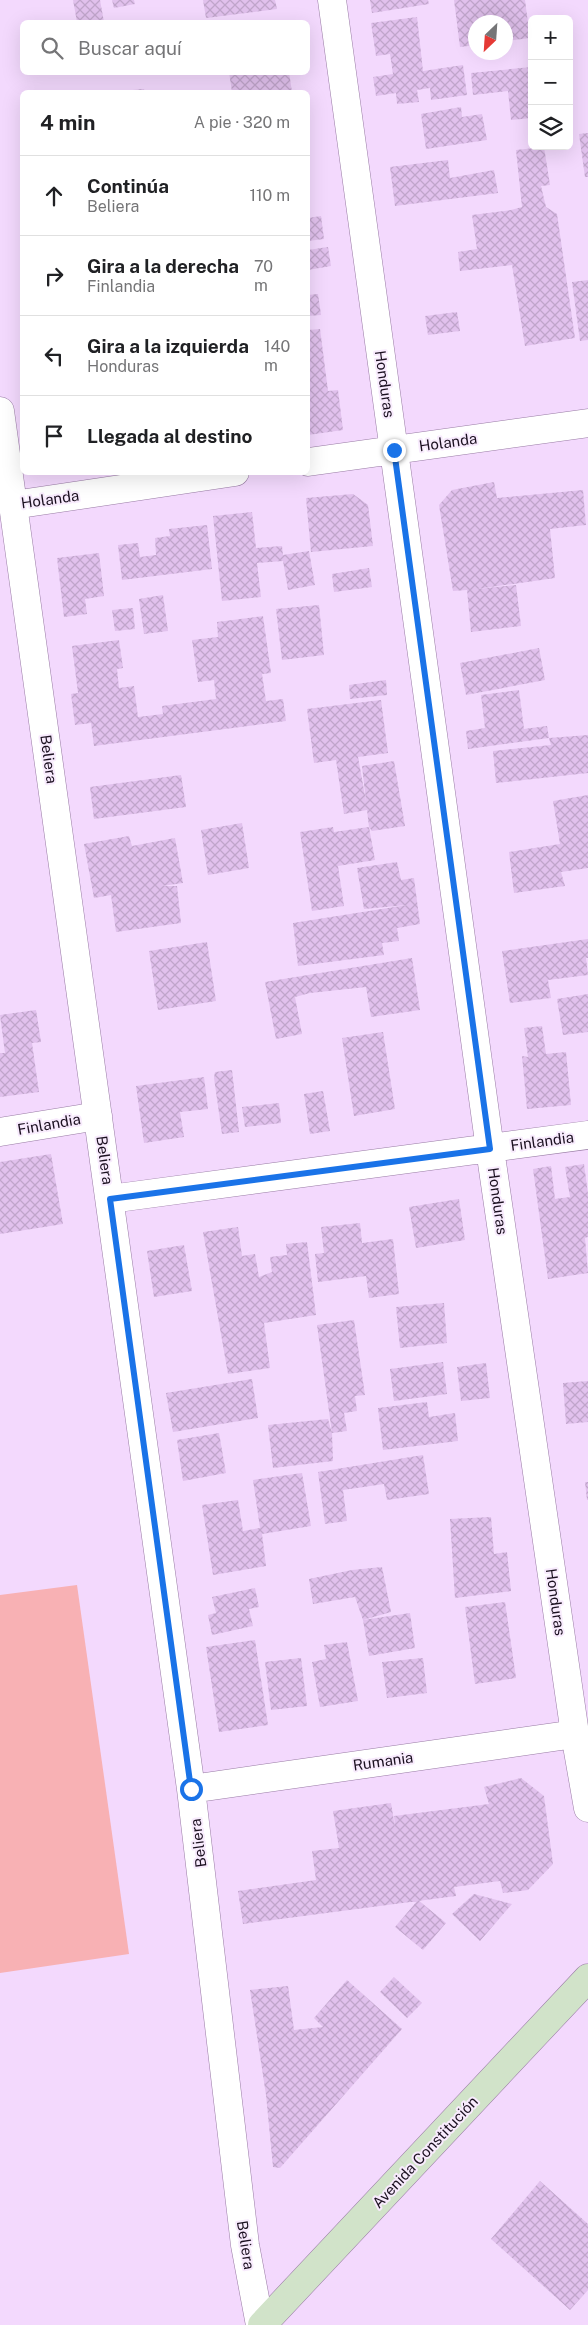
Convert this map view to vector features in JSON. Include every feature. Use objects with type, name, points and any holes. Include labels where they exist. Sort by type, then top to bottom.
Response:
[{"type":"main road","name":"Avenida Constitución","points":[[261,2325],[588,1978]]},
{"type":"street","name":"Honduras","points":[[332,0],[490,1149],[575,1734],[588,1808]]},
{"type":"street","name":"Beliera","points":[[0,411],[191,1789],[245,2245],[261,2325]]},
{"type":"street","name":"Holanda","points":[[310,462],[588,423]]},
{"type":"street","name":"Holanda","points":[[13,505],[215,475]]},
{"type":"street","name":"Finlandia","points":[[0,1132],[98,1116]]},
{"type":"street","name":"Finlandia","points":[[110,1199],[588,1135]]},
{"type":"street","name":"Rumania","points":[[191,1789],[575,1734]]},
{"type":"shaded area","points":[[77,1585],[129,1954],[0,1973],[0,1595]]},
{"type":"building","points":[[73,0],[100,0],[104,20],[77,20]]},
{"type":"building","points":[[112,0],[134,0],[135,4],[114,8]]},
{"type":"building","points":[[203,0],[275,0],[277,9],[206,18]]},
{"type":"building","points":[[370,0],[428,0],[429,4],[372,13]]},
{"type":"building","points":[[454,0],[525,0],[528,38],[513,40],[513,15],[468,15],[468,46],[460,47]]},
{"type":"building","points":[[417,17],[423,71],[463,65],[467,95],[431,100],[430,88],[417,90],[419,102],[397,104],[396,93],[376,96],[373,77],[393,74],[390,54],[376,56],[371,23]]},
{"type":"building","points":[[528,67],[528,118],[511,120],[508,91],[473,95],[471,73]]},
{"type":"building","points":[[229,75],[289,75],[292,90],[232,90]]},
{"type":"building","points":[[461,107],[462,117],[482,114],[487,140],[426,149],[421,114]]},
{"type":"building","points":[[588,133],[588,177],[585,177],[579,134]]},
{"type":"building","points":[[516,150],[544,150],[550,185],[541,186],[546,207],[557,214],[575,338],[525,346],[512,265],[460,271],[458,252],[477,249],[472,215],[522,207]]},
{"type":"building","points":[[448,160],[450,178],[494,170],[498,193],[395,206],[390,167]]},
{"type":"building","points":[[321,216],[324,239],[310,241],[310,218]]},
{"type":"building","points":[[328,247],[331,266],[310,270],[310,250]]},
{"type":"building","points":[[588,280],[588,340],[580,341],[572,282]]},
{"type":"building","points":[[318,294],[321,315],[310,316],[310,295]]},
{"type":"building","points":[[457,312],[460,331],[428,335],[425,316]]},
{"type":"building","points":[[320,329],[328,391],[338,390],[343,430],[310,435],[310,330]]},
{"type":"building","points":[[494,482],[497,498],[583,490],[586,525],[550,529],[555,578],[477,589],[516,585],[521,626],[471,632],[467,590],[453,591],[439,505],[452,490]]},
{"type":"building","points":[[353,494],[368,505],[373,546],[311,552],[306,498]]},
{"type":"building","points":[[252,512],[256,548],[282,546],[283,555],[309,551],[315,585],[288,590],[283,561],[257,563],[261,597],[222,601],[213,516]]},
{"type":"building","points":[[207,525],[212,569],[122,580],[118,545],[138,543],[140,557],[156,555],[155,538],[170,536],[169,529]]},
{"type":"building","points":[[99,553],[104,596],[85,599],[87,614],[64,617],[57,558]]},
{"type":"building","points":[[369,568],[372,587],[334,592],[332,574]]},
{"type":"building","points":[[163,595],[168,631],[144,634],[139,599]]},
{"type":"building","points":[[319,605],[324,655],[282,660],[276,609]]},
{"type":"building","points":[[133,608],[135,629],[115,631],[112,610]]},
{"type":"building","points":[[263,616],[271,673],[262,674],[266,701],[283,699],[286,721],[94,746],[91,723],[75,725],[71,694],[78,693],[72,646],[119,640],[123,668],[117,669],[119,688],[134,686],[138,717],[163,714],[162,706],[216,699],[214,680],[198,682],[192,640],[218,637],[217,622]]},
{"type":"building","points":[[539,648],[545,680],[466,695],[460,663]]},
{"type":"building","points":[[386,680],[387,695],[350,699],[349,685]]},
{"type":"building","points":[[519,690],[524,729],[547,726],[549,738],[468,749],[466,731],[485,728],[481,695]]},
{"type":"building","points":[[381,700],[388,753],[358,757],[366,801],[362,766],[394,761],[405,826],[372,831],[369,827],[367,810],[344,814],[336,760],[314,763],[307,709]]},
{"type":"building","points":[[588,735],[588,773],[496,783],[493,751],[551,745],[549,738]]},
{"type":"building","points":[[181,775],[186,807],[94,819],[90,787]]},
{"type":"building","points":[[588,795],[588,868],[561,872],[565,886],[514,893],[509,852],[560,844],[553,801]]},
{"type":"building","points":[[242,823],[249,868],[208,875],[201,830]]},
{"type":"building","points":[[333,827],[334,832],[369,827],[375,860],[338,866],[344,906],[312,911],[300,832]]},
{"type":"building","points":[[129,836],[132,846],[175,838],[183,883],[162,886],[177,886],[181,923],[116,932],[111,895],[94,898],[84,844]]},
{"type":"building","points":[[397,862],[401,880],[414,878],[420,924],[397,928],[399,941],[382,943],[384,955],[298,966],[293,923],[407,905],[364,909],[357,868]]},
{"type":"building","points":[[588,939],[588,958],[586,958],[588,975],[548,980],[551,998],[510,1003],[502,951]]},
{"type":"building","points":[[207,942],[216,1001],[158,1010],[149,951]]},
{"type":"building","points":[[412,958],[420,1010],[371,1017],[366,987],[310,993],[295,997],[302,1034],[276,1039],[265,982]]},
{"type":"building","points":[[588,994],[588,1032],[563,1035],[557,999]]},
{"type":"building","points":[[36,1010],[41,1042],[32,1043],[39,1092],[0,1097],[0,1053],[5,1053],[0,1015]]},
{"type":"building","points":[[542,1026],[546,1054],[566,1052],[571,1105],[527,1109],[522,1056],[528,1057],[524,1028]]},
{"type":"building","points":[[383,1032],[395,1109],[354,1116],[342,1038]]},
{"type":"building","points":[[232,1070],[239,1132],[222,1134],[214,1078],[215,1072]]},
{"type":"building","points":[[204,1077],[208,1109],[180,1112],[184,1137],[144,1143],[136,1086]]},
{"type":"building","points":[[323,1091],[330,1131],[310,1134],[304,1094]]},
{"type":"building","points":[[279,1103],[281,1123],[245,1127],[242,1107]]},
{"type":"building","points":[[51,1154],[63,1224],[0,1234],[0,1162]]},
{"type":"building","points":[[584,1164],[588,1194],[588,1237],[585,1238],[588,1273],[548,1279],[533,1169],[551,1166],[555,1199],[570,1197],[565,1167]]},
{"type":"building","points":[[459,1199],[465,1240],[416,1248],[409,1207]]},
{"type":"building","points":[[360,1223],[362,1243],[393,1239],[399,1294],[369,1298],[366,1276],[318,1282],[315,1254],[324,1253],[321,1227]]},
{"type":"building","points":[[238,1227],[242,1256],[255,1254],[259,1277],[272,1272],[270,1257],[287,1255],[286,1244],[307,1242],[316,1315],[264,1323],[270,1368],[228,1374],[203,1232]]},
{"type":"building","points":[[184,1245],[192,1291],[154,1297],[147,1251]]},
{"type":"building","points":[[444,1303],[447,1343],[400,1348],[396,1307]]},
{"type":"building","points":[[354,1320],[365,1395],[355,1396],[357,1411],[344,1413],[347,1431],[332,1433],[317,1325]]},
{"type":"building","points":[[443,1362],[447,1394],[394,1401],[390,1369]]},
{"type":"building","points":[[486,1363],[490,1398],[461,1401],[457,1367]]},
{"type":"building","points":[[252,1379],[258,1418],[173,1432],[166,1393]]},
{"type":"building","points":[[588,1381],[588,1422],[566,1424],[563,1383]]},
{"type":"building","points":[[427,1402],[429,1417],[455,1413],[458,1441],[383,1450],[378,1408]]},
{"type":"building","points":[[328,1419],[332,1433],[333,1461],[273,1468],[268,1425]]},
{"type":"building","points":[[219,1433],[226,1473],[183,1481],[177,1440]]},
{"type":"building","points":[[423,1455],[429,1494],[387,1500],[384,1484],[343,1490],[347,1521],[325,1524],[318,1472]]},
{"type":"building","points":[[302,1473],[311,1526],[262,1534],[266,1566],[213,1575],[202,1505],[238,1500],[243,1531],[260,1528],[253,1480]]},
{"type":"building","points":[[585,1482],[588,1482],[588,1500],[587,1500]]},
{"type":"building","points":[[491,1517],[494,1554],[507,1552],[511,1591],[455,1598],[450,1519]]},
{"type":"building","points":[[382,1567],[391,1612],[363,1620],[355,1597],[313,1604],[309,1579],[352,1570]]},
{"type":"building","points":[[255,1588],[259,1607],[249,1609],[253,1626],[212,1635],[208,1615],[216,1613],[212,1597]]},
{"type":"building","points":[[505,1602],[516,1678],[475,1684],[465,1607]]},
{"type":"building","points":[[410,1613],[415,1648],[369,1656],[363,1620]]},
{"type":"building","points":[[255,1640],[268,1725],[219,1732],[206,1647]]},
{"type":"building","points":[[347,1642],[358,1701],[320,1707],[312,1662],[326,1659],[324,1645]]},
{"type":"building","points":[[301,1658],[307,1706],[271,1710],[265,1662]]},
{"type":"building","points":[[423,1658],[427,1693],[387,1698],[382,1662]]},
{"type":"building","points":[[521,1778],[544,1796],[553,1864],[528,1890],[503,1893],[500,1881],[454,1887],[456,1896],[243,1924],[238,1891],[316,1880],[312,1851],[339,1848],[333,1811],[391,1803],[395,1827],[394,1816],[489,1804],[484,1787]]},
{"type":"building","points":[[474,1894],[512,1904],[480,1941],[452,1914]]},
{"type":"building","points":[[418,1900],[446,1923],[423,1950],[395,1927]]},
{"type":"building","points":[[394,1977],[422,2003],[407,2018],[380,1992]]},
{"type":"building","points":[[347,1980],[402,2029],[280,2168],[273,2167],[266,2095],[250,1990],[288,1986],[294,2030],[323,2027],[314,2018]]},
{"type":"building","points":[[540,2181],[588,2224],[588,2290],[570,2310],[491,2239]]},
{"type":"route","points":[[191,1789],[110,1199],[490,1149],[394,450]]}]
